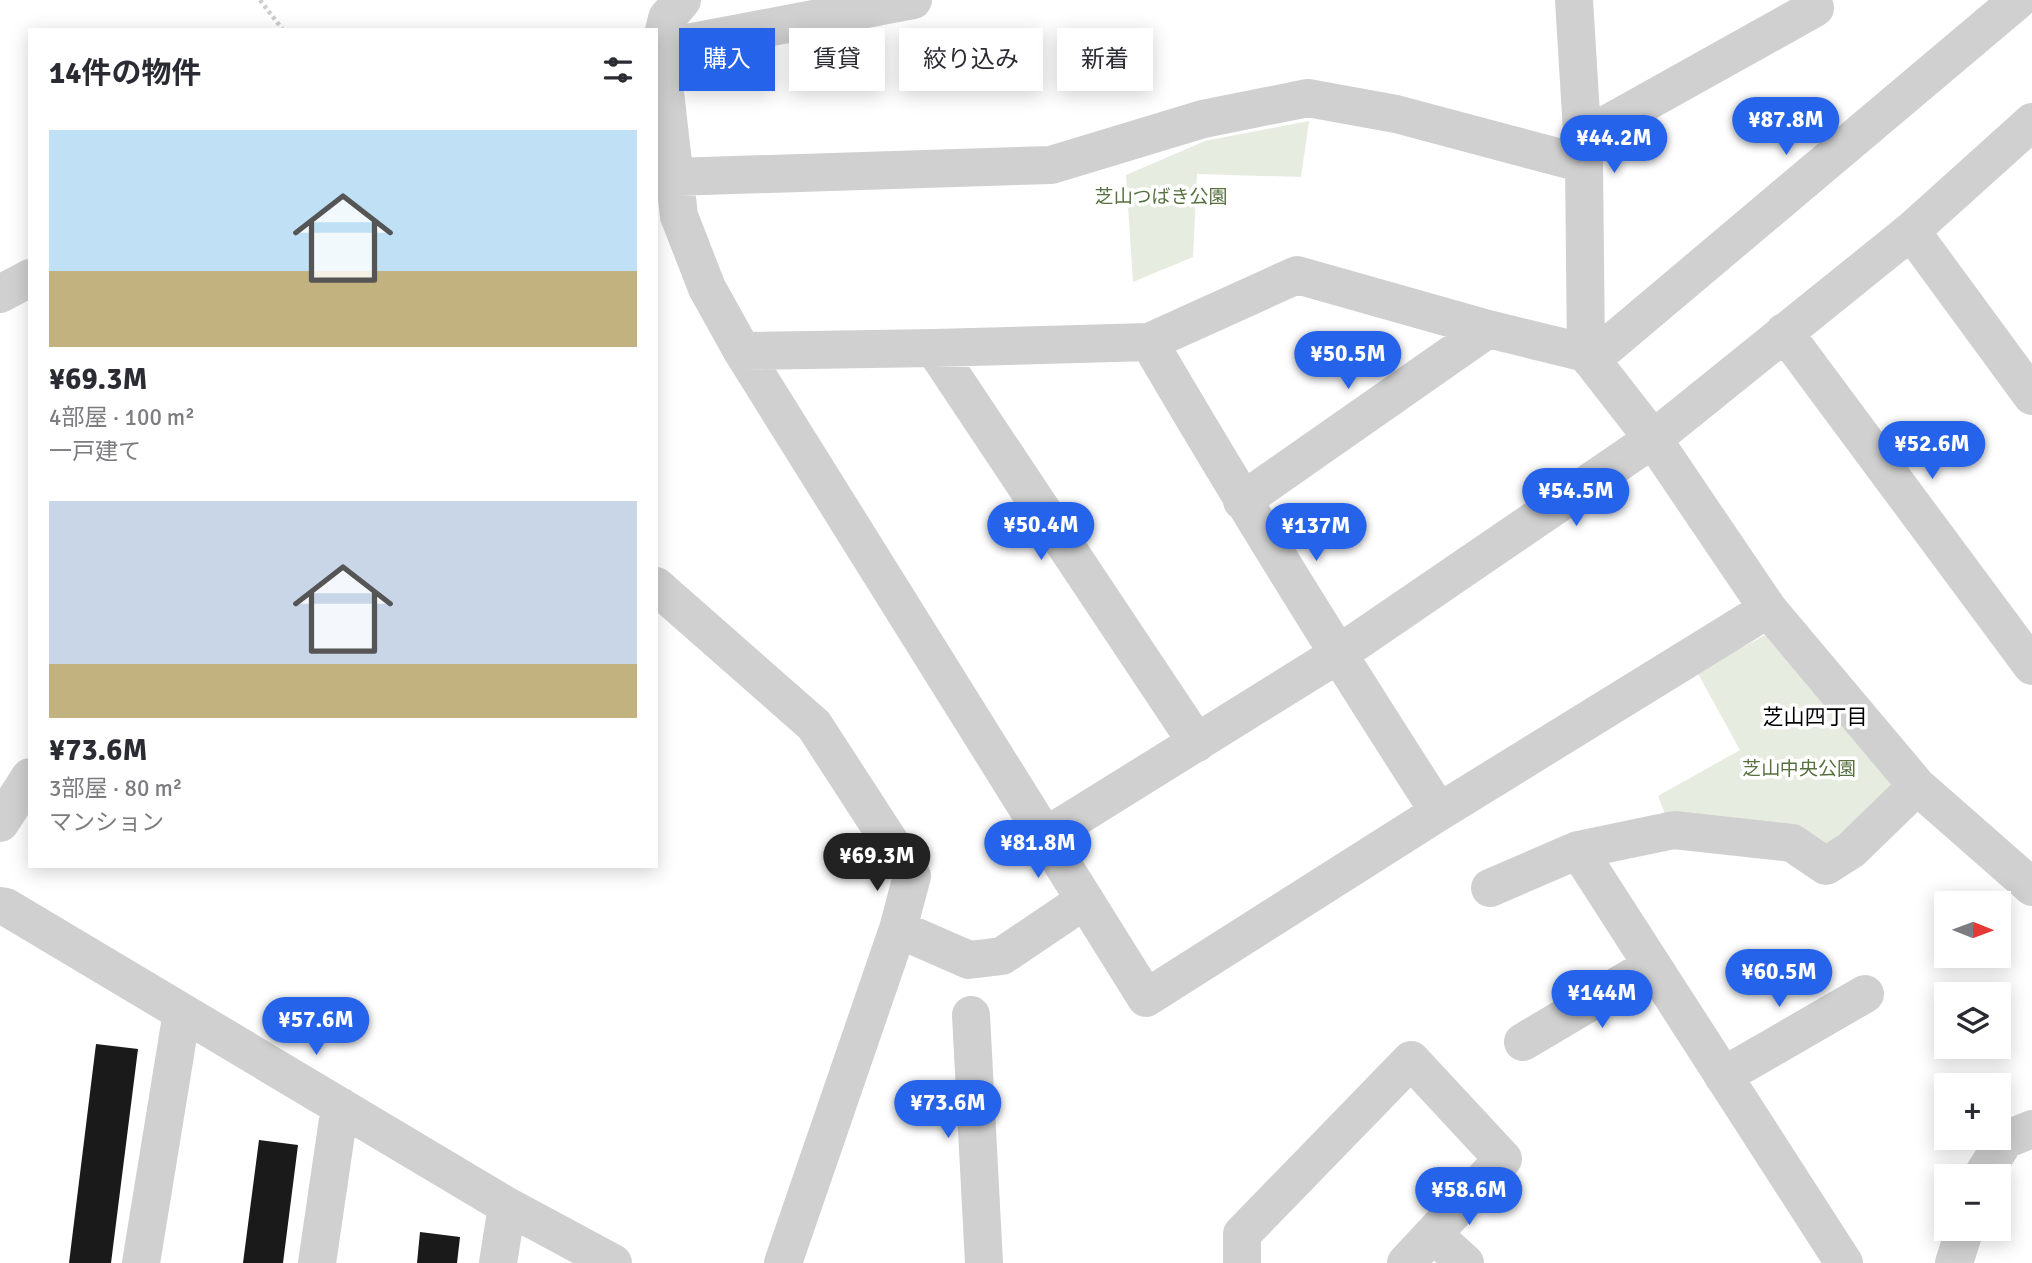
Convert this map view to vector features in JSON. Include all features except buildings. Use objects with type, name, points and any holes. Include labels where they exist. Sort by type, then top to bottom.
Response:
[{"type":"street","points":[[682,0],[667,18],[658,48],[679,216],[706,288],[742,351],[1146,998],[1439,812],[1768,609]]},
{"type":"street","points":[[658,48],[914,0]]},
{"type":"street","points":[[1574,0],[1583,151],[1589,357],[1653,439],[1768,609],[1917,786],[2032,887]]},
{"type":"street","points":[[1589,357],[2018,0]]},
{"type":"street","points":[[673,177],[1051,165],[1203,119],[1308,98],[1583,151],[1815,8]]},
{"type":"street","points":[[1046,836],[1337,655],[1653,439],[1911,231],[2032,122]]},
{"type":"street","points":[[1911,231],[2032,396]]},
{"type":"street","points":[[742,351],[1149,342],[1297,275],[1589,357]]},
{"type":"street","points":[[0,294],[28,279]]},
{"type":"street","points":[[1242,501],[1488,329]]},
{"type":"street","points":[[1784,332],[2032,666]]},
{"type":"street","points":[[1149,342],[1242,501],[1337,655],[1439,812]]},
{"type":"street","points":[[934,348],[1197,743]]},
{"type":"street","points":[[658,588],[814,725],[912,876],[898,929],[783,1263]]},
{"type":"street","points":[[0,823],[28,780]]},
{"type":"street","points":[[1490,888],[1578,850],[1674,830],[1792,843],[1826,866],[1851,850],[1917,786]]},
{"type":"street","points":[[1578,850],[1844,1263]]},
{"type":"street","points":[[898,929],[969,960],[1002,956],[1085,900]]},
{"type":"street","points":[[0,905],[507,1206],[613,1263]]},
{"type":"street","points":[[1523,1042],[1651,966]]},
{"type":"street","points":[[1723,1076],[1865,994]]},
{"type":"street","points":[[141,1263],[181,1012]]},
{"type":"street","points":[[971,1015],[984,1263]]},
{"type":"street","points":[[1242,1263],[1242,1234],[1411,1060],[1503,1158],[1406,1263]]},
{"type":"street","points":[[317,1263],[340,1106]]},
{"type":"street","points":[[1990,1164],[2005,1140],[2032,1129]]},
{"type":"street","points":[[498,1263],[507,1206]]},
{"type":"street","points":[[1433,1234],[1465,1263]]},
{"type":"street","points":[[1954,1263],[1961,1241]]},
{"type":"path","points":[[260,0],[281,28]]},
{"type":"green space","name":"芝山つばき公園","points":[[1309,121],[1301,177],[1197,174],[1193,257],[1133,282],[1126,175],[1205,141]]},
{"type":"green space","name":"芝山中央公園","points":[[1765,635],[1894,784],[1827,849],[1667,819],[1658,796],[1740,750],[1697,672]]},
{"type":"district","name":"芝山四丁目","points":[[1815,717]]}]
